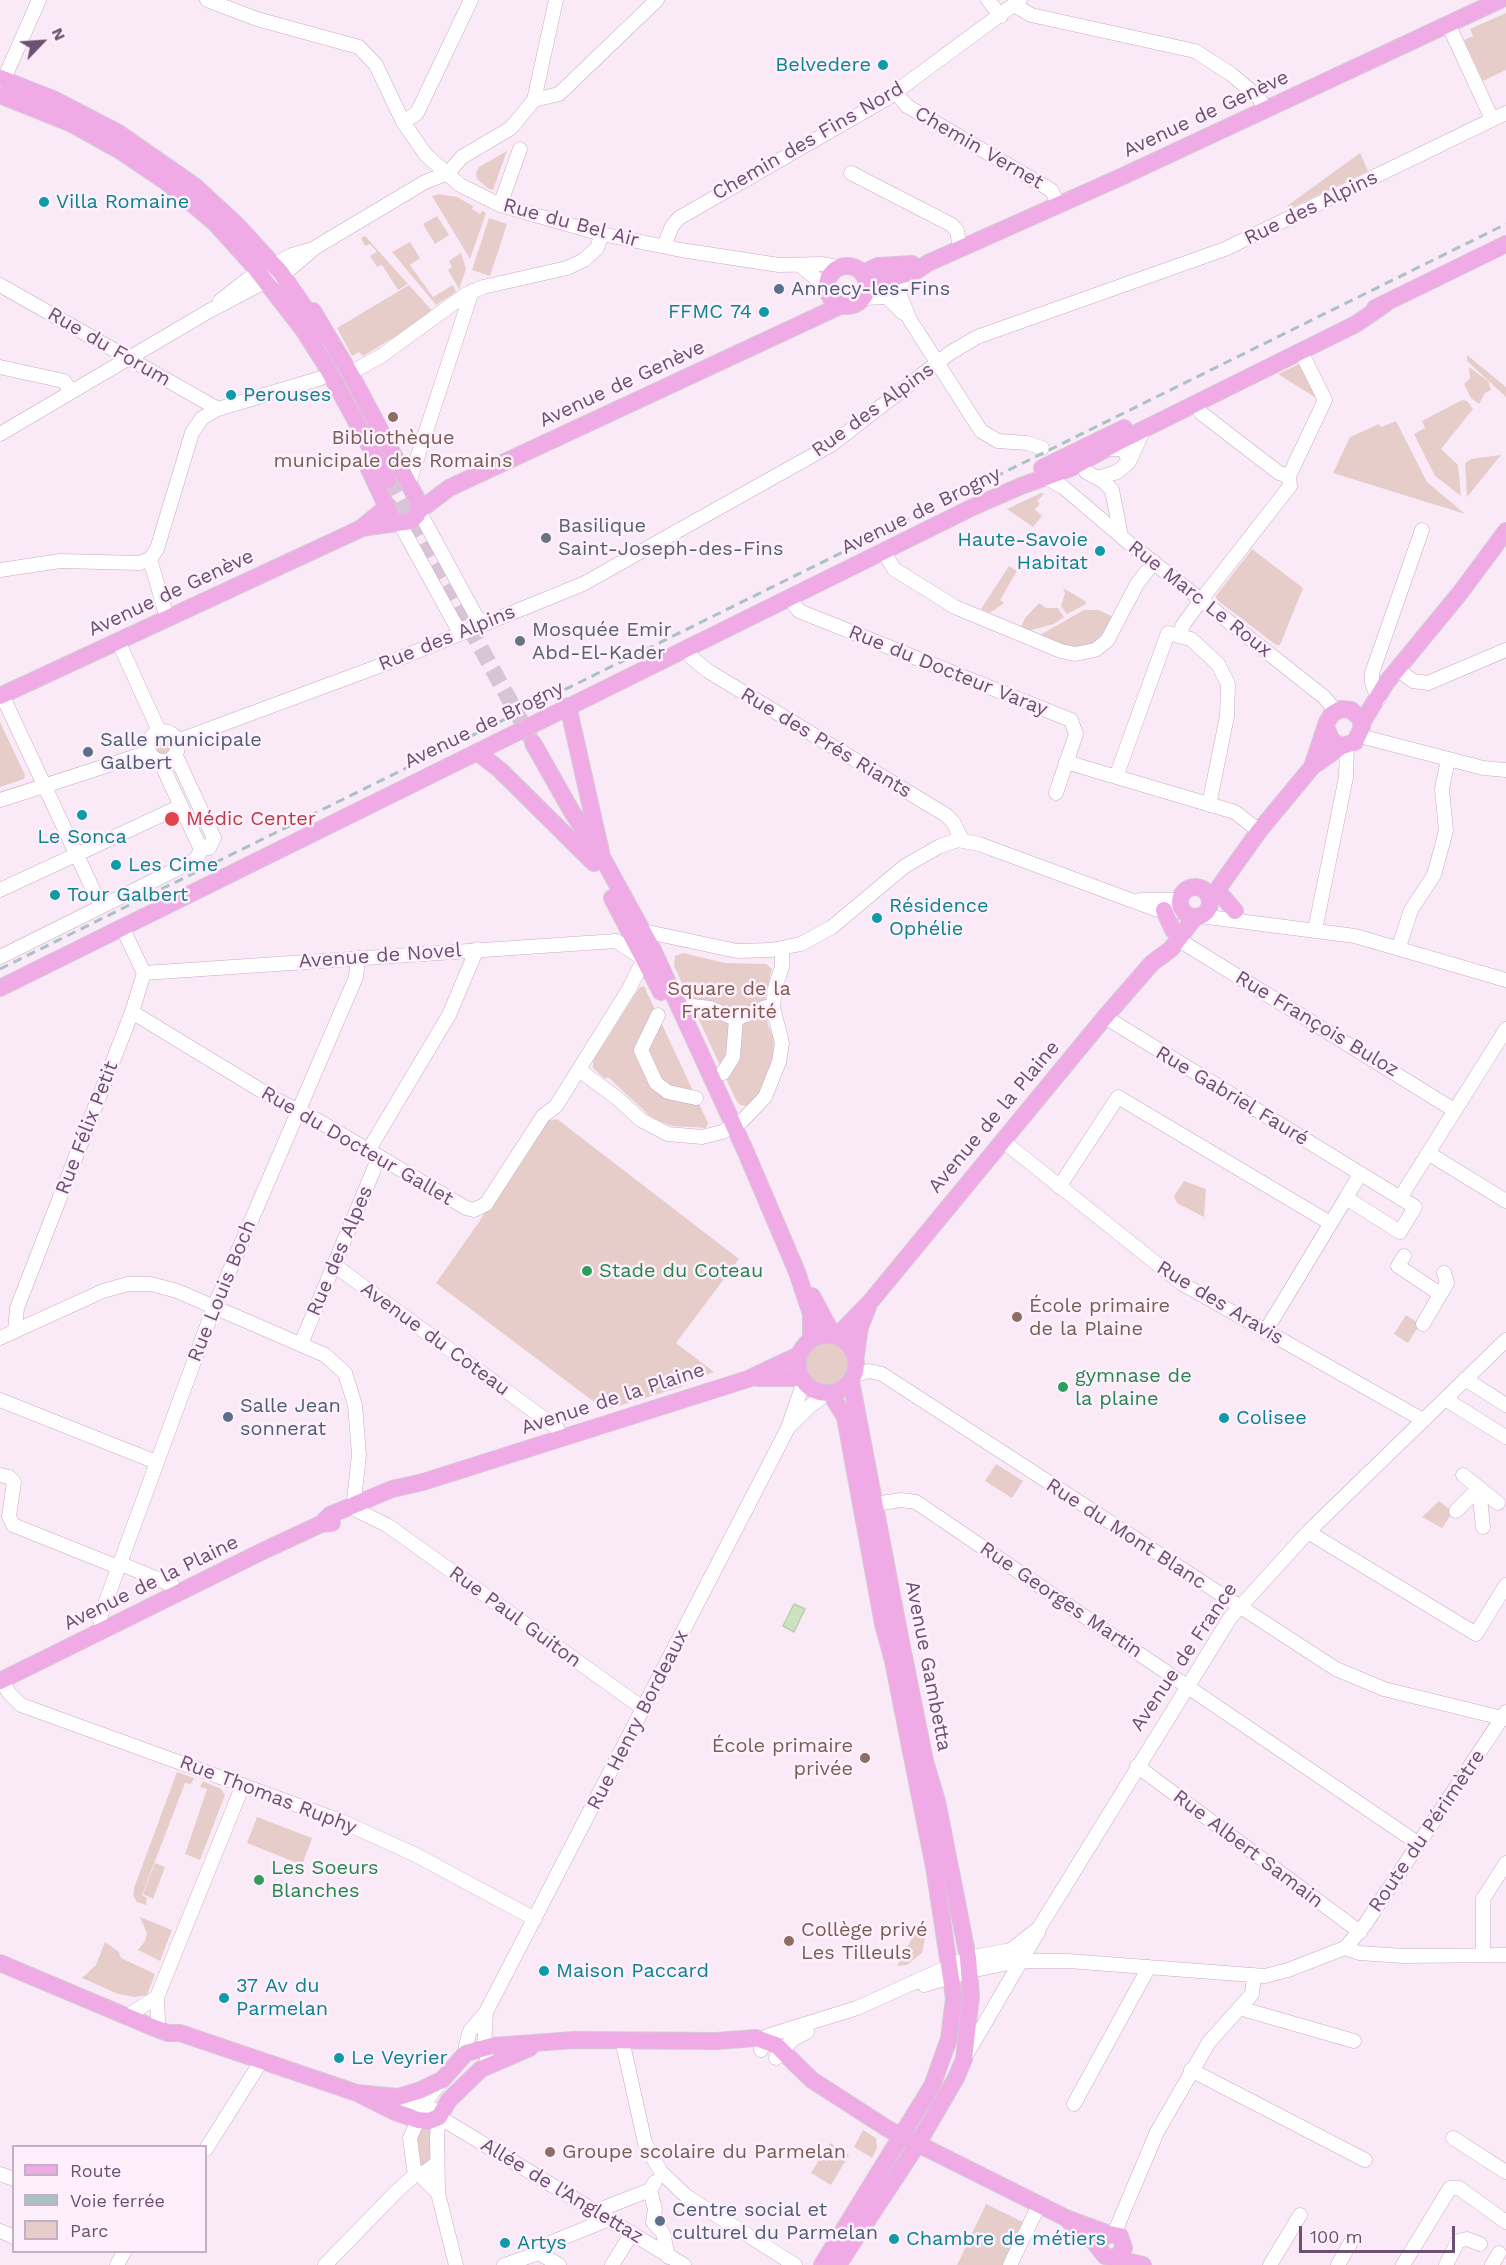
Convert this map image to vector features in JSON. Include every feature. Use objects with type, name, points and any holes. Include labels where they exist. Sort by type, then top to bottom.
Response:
[{"type":"main road","name":"Avenue de Genève","points":[[865,285],[906,274],[1500,0]]},
{"type":"main road","points":[[1,85],[75,110],[153,154],[214,203],[270,277],[388,480]]},
{"type":"main road","name":"Avenue de Brogny","points":[[1065,475],[1079,450],[1353,316],[1385,304],[1505,248]]},
{"type":"main road","name":"Avenue de Genève","points":[[865,285],[878,266],[928,263]]},
{"type":"main road","points":[[850,265],[865,285],[854,305],[833,295],[830,275],[838,267],[850,265]]},
{"type":"main road","points":[[270,277],[305,308],[313,311],[350,373],[413,495],[411,521],[399,522],[392,518],[323,371],[305,308]]},
{"type":"main road","name":"Avenue de Genève","points":[[413,495],[448,488],[814,318],[833,295]]},
{"type":"main road","name":"Avenue de Brogny","points":[[0,988],[883,551],[1021,486],[1065,475],[1144,429],[1356,324],[1385,304]]},
{"type":"main road","points":[[1144,429],[1167,408]]},
{"type":"main road","points":[[388,506],[391,498],[397,493],[405,492],[413,495]]},
{"type":"main road","name":"Avenue de Genève","points":[[360,529],[388,506]]},
{"type":"main road","name":"Avenue de Genève","points":[[1,696],[360,529],[399,522]]},
{"type":"main road","name":"Avenue de la Plaine","points":[[835,1335],[871,1301],[1105,1017],[1176,935],[1198,904],[1312,766],[1353,738],[1379,692],[1460,593],[1506,531]]},
{"type":"main road","name":"Avenue de la Plaine","points":[[1460,593],[1486,570],[1506,547]]},
{"type":"main road","name":"Avenue de la Plaine","points":[[1312,766],[1329,718],[1379,692]]},
{"type":"main road","points":[[568,706],[592,858]]},
{"type":"main road","points":[[1326,727],[1332,741],[1353,738],[1343,711]]},
{"type":"main road","points":[[499,741],[497,759],[500,770]]},
{"type":"main road","points":[[533,742],[572,812],[592,858],[753,1173],[798,1272],[835,1335]]},
{"type":"main road","points":[[477,752],[500,770],[592,858],[643,931],[729,1128]]},
{"type":"main road","points":[[1198,904],[1235,911]]},
{"type":"main road","points":[[1164,910],[1176,935]]},
{"type":"main road","points":[[798,1272],[811,1314],[811,1339]]},
{"type":"main road","name":"Avenue de la Plaine","points":[[856,1355],[860,1328],[871,1301]]},
{"type":"main road","points":[[824,1334],[835,1335],[846,1341],[856,1355],[853,1378],[843,1388],[829,1393],[812,1389],[803,1379],[798,1365],[800,1355],[811,1339],[824,1334]]},
{"type":"main road","name":"Avenue de la Plaine","points":[[1,1681],[176,1594],[321,1524],[333,1522],[373,1501],[409,1492],[423,1482],[748,1379],[800,1355]]},
{"type":"main road","name":"Avenue Gambetta","points":[[853,1378],[874,1504],[960,1968]]},
{"type":"main road","name":"Avenue de la Plaine","points":[[748,1379],[803,1379]]},
{"type":"main road","name":"Avenue Gambetta","points":[[829,1393],[843,1409],[845,1417],[883,1624],[919,1787],[943,1917],[960,1968]]},
{"type":"main road","points":[[0,1963],[27,1976],[158,2022],[180,2033],[396,2105],[418,2120],[429,2121],[439,2117],[455,2094],[489,2065],[539,2043]]},
{"type":"main road","points":[[822,2265],[927,2096],[939,2070],[949,2039],[960,1968]]},
{"type":"main road","name":"Avenue de France","points":[[838,2265],[917,2145],[944,2100],[963,2059],[971,1996],[960,1968]]},
{"type":"main road","points":[[0,1971],[27,1976]]},
{"type":"main road","points":[[127,2013],[130,2019],[168,2033],[180,2033]]},
{"type":"main road","points":[[396,2105],[442,2080],[466,2053],[484,2047],[622,2040],[726,2040],[745,2037],[771,2049],[840,2101],[901,2137],[1066,2218],[1110,2249],[1143,2265]]},
{"type":"main road","points":[[917,2145],[920,2128],[930,2105],[927,2096]]},
{"type":"main road","points":[[894,2179],[893,2169],[901,2137]]},
{"type":"main road","points":[[1110,2249],[1148,2265]]},
{"type":"street","points":[[1,85],[39,0]]},
{"type":"street","name":"Rue du Bel Air","points":[[207,0],[248,17],[359,47],[376,65],[403,122],[426,155],[466,189],[500,205],[602,234],[735,260],[802,267],[823,264],[838,267]]},
{"type":"street","points":[[403,122],[417,113],[471,0]]},
{"type":"street","points":[[0,434],[209,310],[234,289],[270,277],[425,182],[448,172],[462,157],[519,123],[534,100],[556,0]]},
{"type":"street","points":[[534,100],[556,96],[657,0]]},
{"type":"street","points":[[988,0],[1001,16]]},
{"type":"street","points":[[1017,3],[1031,15],[1195,51],[1231,74],[1259,98],[1265,109]]},
{"type":"street","name":"Chemin des Fins Nord","points":[[664,246],[672,226],[679,218],[896,93],[1017,3]]},
{"type":"street","points":[[1448,24],[1492,119]]},
{"type":"street","points":[[539,82],[554,88],[565,87]]},
{"type":"street","name":"Chemin Vernet","points":[[896,93],[907,106],[1051,190],[1059,205]]},
{"type":"street","name":"Rue des Alpins","points":[[176,748],[583,584],[831,446],[970,341],[1001,327],[1225,249],[1506,113]]},
{"type":"street","points":[[500,205],[520,149]]},
{"type":"street","points":[[425,182],[426,155]]},
{"type":"street","points":[[851,173],[952,225],[957,231],[960,249]]},
{"type":"street","points":[[350,373],[381,356],[451,303],[472,291],[573,266],[594,253],[602,234]]},
{"type":"street","points":[[802,267],[833,295]]},
{"type":"street","points":[[906,274],[899,293],[910,320]]},
{"type":"street","name":"Rue du Forum","points":[[0,285],[218,409]]},
{"type":"street","points":[[865,285],[888,297],[910,320],[977,426],[987,437],[998,441],[1027,443],[1042,448]]},
{"type":"street","points":[[472,291],[411,477],[413,495],[476,616],[472,628]]},
{"type":"street","points":[[1179,636],[1183,625],[1201,600],[1289,488],[1289,476],[1324,400],[1301,352]]},
{"type":"street","points":[[0,367],[64,381],[71,392]]},
{"type":"street","points":[[0,570],[60,561],[140,562],[150,559],[157,549],[195,428],[205,415],[323,371]]},
{"type":"street","points":[[1196,403],[1202,413],[1279,473],[1289,476]]},
{"type":"street","points":[[1021,486],[1065,475],[1117,472],[1129,462],[1144,429]]},
{"type":"street","points":[[1109,448],[1124,449],[1129,462]]},
{"type":"street","points":[[1065,475],[1109,486],[1121,536]]},
{"type":"street","name":"Rue Marc Le Roux","points":[[1065,475],[1091,511],[1343,711]]},
{"type":"street","points":[[1091,511],[1111,500]]},
{"type":"street","points":[[1108,525],[1111,500]]},
{"type":"street","points":[[399,522],[472,628]]},
{"type":"street","points":[[1379,692],[1372,673],[1422,530]]},
{"type":"street","points":[[883,551],[894,569],[955,607],[1061,651],[1075,654],[1095,650],[1107,641],[1137,584],[1154,562]]},
{"type":"street","points":[[150,559],[167,618]]},
{"type":"street","name":"Rue du Docteur Varay","points":[[789,598],[799,611],[1069,718],[1076,730],[1056,793]]},
{"type":"street","points":[[1116,777],[1168,633],[1191,639],[1218,664],[1228,684],[1227,716],[1209,805]]},
{"type":"street","points":[[118,641],[159,731]]},
{"type":"street","name":"Rue des Prés Riants","points":[[686,648],[692,658],[708,671],[946,815],[953,822],[962,840]]},
{"type":"street","points":[[1397,669],[1413,681],[1428,683],[1506,650]]},
{"type":"street","points":[[1,696],[99,902]]},
{"type":"street","points":[[0,957],[99,902],[195,860],[203,848],[212,846],[214,838],[170,733],[159,731],[149,739],[149,752]]},
{"type":"street","points":[[1315,930],[1353,738],[1483,768],[1506,770]]},
{"type":"street","points":[[160,761],[167,760],[176,748]]},
{"type":"street","points":[[149,752],[160,761],[203,848]]},
{"type":"street","points":[[0,800],[149,752]]},
{"type":"street","points":[[1399,947],[1409,914],[1432,879],[1440,851],[1446,827],[1442,789],[1448,759]]},
{"type":"street","points":[[1066,762],[1239,814],[1259,831]]},
{"type":"street","points":[[0,890],[181,806]]},
{"type":"street","points":[[643,931],[737,951],[782,948],[824,933],[905,866],[943,845],[962,840],[1164,910],[1198,904]]},
{"type":"street","points":[[1137,901],[1198,904],[1279,925],[1399,947],[1506,980]]},
{"type":"street","points":[[1235,911],[1279,925]]},
{"type":"street","points":[[625,922],[616,941],[644,959]]},
{"type":"street","points":[[122,927],[144,973]]},
{"type":"street","name":"Rue François Buloz","points":[[1176,935],[1454,1110]]},
{"type":"street","name":"Avenue de Novel","points":[[144,973],[616,941]]},
{"type":"street","points":[[579,1070],[617,1098],[634,1115],[660,1131],[693,1138],[729,1128],[759,1105],[770,1090],[778,1070],[782,1043],[773,1013],[773,998],[782,968],[782,948]]},
{"type":"street","name":"Rue des Alpes","points":[[302,1344],[334,1266],[374,1154],[449,1016],[477,949]]},
{"type":"street","name":"Rue Louis Boch","points":[[104,1629],[101,1615],[118,1565],[214,1307],[356,977],[358,958]]},
{"type":"street","name":"Rue du Docteur Gallet","points":[[132,1012],[466,1208],[478,1209],[486,1204],[543,1116],[556,1106],[629,989],[644,959]]},
{"type":"street","name":"Rue Félix Petit","points":[[15,1331],[17,1308],[132,1012],[144,973]]},
{"type":"street","name":"Rue du Docteur Gallet","points":[[629,989],[652,976]]},
{"type":"street","points":[[693,1006],[710,1008],[736,1019],[766,1007]]},
{"type":"street","points":[[658,1015],[641,1050],[656,1083],[668,1092],[696,1098]]},
{"type":"street","name":"Rue Gabriel Fauré","points":[[1105,1017],[1400,1198]]},
{"type":"street","points":[[723,1073],[733,1057],[736,1019]]},
{"type":"street","points":[[1346,1198],[1400,1232],[1415,1207],[1400,1198],[1506,1029]]},
{"type":"street","points":[[1059,1187],[1118,1097],[1330,1223]]},
{"type":"street","name":"Rue des Aravis","points":[[1003,1141],[1175,1280],[1423,1420]]},
{"type":"street","points":[[1428,1153],[1506,1201]]},
{"type":"street","points":[[1265,1332],[1360,1174]]},
{"type":"street","points":[[1404,1256],[1398,1266],[1440,1294]]},
{"type":"street","name":"Avenue du Coteau","points":[[334,1266],[557,1428],[561,1438]]},
{"type":"street","points":[[1423,1324],[1447,1283],[1444,1273]]},
{"type":"street","points":[[0,1340],[90,1296],[128,1284],[159,1285],[302,1344],[336,1362],[348,1379],[358,1430],[356,1508]]},
{"type":"street","name":"Avenue de France","points":[[963,2059],[984,2026],[1021,1953],[1039,1928],[1186,1685],[1238,1608],[1308,1533],[1506,1340]]},
{"type":"street","name":"Rue du Mont Blanc","points":[[853,1378],[869,1371],[882,1374],[1238,1608],[1311,1655],[1354,1678],[1384,1689],[1505,1716]]},
{"type":"street","name":"Rue Henry Bordeaux","points":[[466,2053],[471,2031],[486,2012],[535,1919],[788,1428],[803,1379]]},
{"type":"street","points":[[1466,1379],[1506,1405]]},
{"type":"street","name":"Rue Henry Bordeaux","points":[[788,1428],[810,1406],[829,1393]]},
{"type":"street","points":[[1445,1399],[1506,1437]]},
{"type":"street","points":[[0,1400],[156,1462]]},
{"type":"street","points":[[0,1475],[9,1477],[14,1482],[9,1516],[13,1525],[172,1585],[176,1594]]},
{"type":"street","points":[[1463,1475],[1498,1503]]},
{"type":"street","name":"Rue Paul Guiton","points":[[357,1481],[373,1501],[387,1525]]},
{"type":"street","points":[[1456,1511],[1479,1488]]},
{"type":"street","points":[[1479,1488],[1483,1527]]},
{"type":"street","name":"Rue Georges Martin","points":[[874,1504],[904,1500],[916,1502],[1419,1844]]},
{"type":"street","name":"Rue Paul Guiton","points":[[356,1508],[387,1525],[644,1709]]},
{"type":"street","points":[[1308,1533],[1476,1634],[1506,1585]]},
{"type":"street","name":"Rue Thomas Ruphy","points":[[1,1681],[21,1705],[324,1814],[384,1840],[535,1919]]},
{"type":"street","name":"Route du Périmètre","points":[[1345,1948],[1360,1932],[1505,1716]]},
{"type":"street","name":"Rue Albert Samain","points":[[1137,1766],[1360,1932]]},
{"type":"street","points":[[158,2022],[157,1997],[243,1785]]},
{"type":"street","points":[[1483,1955],[1483,1899],[1506,1863]]},
{"type":"street","points":[[771,2049],[835,2016],[899,1990],[960,1968],[1021,1953],[1068,1961],[1254,1976],[1280,1973],[1345,1948],[1359,1953],[1396,1956],[1506,1955]]},
{"type":"street","points":[[1074,2104],[1149,1967]]},
{"type":"street","points":[[1110,2249],[1154,2138],[1209,2042],[1252,1994],[1254,1976]]},
{"type":"street","points":[[127,2013],[157,1997]]},
{"type":"street","points":[[1239,2008],[1354,2042]]},
{"type":"street","name":"Rue Henry Bordeaux","points":[[486,2012],[484,2047],[489,2065]]},
{"type":"street","points":[[771,2049],[835,2016]]},
{"type":"street","points":[[622,2040],[645,2143],[661,2172],[678,2190],[795,2265]]},
{"type":"street","points":[[207,2147],[262,2060]]},
{"type":"street","points":[[1191,2070],[1365,2160]]},
{"type":"street","points":[[410,2138],[425,2104],[442,2080]]},
{"type":"street","points":[[425,2104],[396,2105],[410,2138],[411,2164],[416,2174],[438,2193]]},
{"type":"street","name":"Allée de l'Anglettaz","points":[[425,2104],[439,2117],[633,2233],[669,2260],[684,2265]]},
{"type":"street","points":[[439,2117],[438,2193],[456,2265]]},
{"type":"street","points":[[1453,2138],[1506,2172]]},
{"type":"street","points":[[325,2265],[416,2174],[425,2172],[437,2163]]},
{"type":"street","points":[[596,2211],[650,2190],[661,2172]]},
{"type":"street","points":[[1403,2265],[1450,2188],[1459,2188],[1506,2222]]},
{"type":"street","points":[[650,2190],[655,2209],[653,2222],[663,2233],[669,2260]]},
{"type":"street","points":[[1010,2265],[1039,2205]]},
{"type":"street","points":[[1270,2265],[1300,2216]]},
{"type":"street","points":[[504,2265],[539,2253],[550,2243],[609,2219]]},
{"type":"street","points":[[612,2265],[633,2233]]},
{"type":"street","points":[[1446,2265],[1458,2241],[1467,2239],[1480,2244]]},
{"type":"street","points":[[1338,2265],[1352,2240]]},
{"type":"street","points":[[539,2253],[557,2265]]},
{"type":"green space","points":[[1506,13],[1506,70],[1483,81],[1464,40],[1473,36],[1470,29]]},
{"type":"green space","points":[[507,151],[493,190],[489,189],[477,179],[476,173],[479,167]]},
{"type":"green space","points":[[1360,153],[1368,171],[1289,209],[1287,206]]},
{"type":"green space","points":[[439,194],[457,197],[473,206],[472,209],[480,214],[482,211],[486,213],[470,259],[432,196]]},
{"type":"green space","points":[[437,216],[449,235],[435,244],[423,224]]},
{"type":"green space","points":[[489,218],[507,224],[490,276],[472,270]]},
{"type":"green space","points":[[365,236],[408,284],[398,290],[382,265],[377,267],[370,256],[377,252],[370,244],[365,246],[361,238]]},
{"type":"green space","points":[[410,242],[420,258],[410,265],[433,297],[453,285],[456,292],[436,305],[392,252]]},
{"type":"green space","points":[[461,253],[466,269],[459,289],[448,270],[452,267],[449,261]]},
{"type":"green space","points":[[409,285],[434,313],[363,356],[359,352],[352,356],[337,328]]},
{"type":"green space","points":[[1467,355],[1506,387],[1506,397],[1467,361]]},
{"type":"green space","points":[[1301,363],[1321,401],[1278,374]]},
{"type":"green space","points":[[1469,367],[1488,381],[1491,390],[1485,393],[1479,404],[1471,398],[1464,384],[1470,378]]},
{"type":"green space","points":[[1462,400],[1467,401],[1473,409],[1441,449],[1458,465],[1461,496],[1435,476],[1414,434],[1425,428],[1422,421]]},
{"type":"green space","points":[[1396,421],[1427,482],[1465,514],[1333,473],[1350,437],[1379,424],[1381,427]]},
{"type":"green space","points":[[1501,455],[1467,497],[1465,463],[1471,459]]},
{"type":"green space","points":[[1041,493],[1044,494],[1037,501],[1040,504],[1035,509],[1042,516],[1033,527],[1007,509]]},
{"type":"green space","points":[[1252,549],[1303,588],[1280,645],[1276,645],[1217,600],[1216,596]]},
{"type":"green space","points":[[1009,566],[1017,571],[1000,600],[1004,603],[990,613],[981,609]]},
{"type":"green space","points":[[1063,588],[1085,601],[1086,604],[1067,614],[1061,606],[1065,593]]},
{"type":"green space","points":[[1039,603],[1046,608],[1058,608],[1064,617],[1054,624],[1028,631],[1021,627],[1025,618]]},
{"type":"green space","points":[[1084,610],[1098,610],[1114,617],[1108,628],[1088,647],[1070,648],[1040,637],[1040,635]]},
{"type":"green space","points":[[0,722],[25,775],[24,779],[0,787]]},
{"type":"green space","points":[[162,736],[169,739],[172,746],[169,753],[162,756],[155,753],[152,746],[155,739]]},
{"type":"green space","name":"Square de la Fraternité","points":[[683,953],[725,963],[766,964],[772,969],[765,999],[768,1025],[774,1038],[773,1056],[769,1074],[760,1092],[748,1106],[740,1105],[736,1100],[674,966],[675,956]]},
{"type":"green space","name":"Square de la Fraternité","points":[[644,986],[708,1123],[706,1128],[673,1126],[653,1119],[608,1077],[605,1079],[593,1068],[593,1061],[639,988]]},
{"type":"green space","name":"Stade du Coteau","points":[[557,1119],[739,1259],[676,1343],[714,1372],[685,1383],[681,1387],[605,1410],[436,1283],[479,1222],[542,1122]]},
{"type":"green space","points":[[1184,1181],[1206,1189],[1204,1217],[1177,1203],[1174,1196]]},
{"type":"green space","points":[[1406,1315],[1420,1324],[1408,1343],[1394,1334]]},
{"type":"green space","points":[[827,1341],[836,1342],[843,1347],[848,1354],[848,1372],[843,1379],[836,1384],[827,1385],[818,1384],[811,1379],[806,1372],[805,1363],[806,1354],[811,1347],[818,1342]]},
{"type":"green space","points":[[996,1464],[1023,1481],[1012,1498],[985,1481]]},
{"type":"green space","points":[[1439,1501],[1453,1512],[1442,1528],[1422,1517]]},
{"type":"green space","points":[[177,1772],[194,1778],[191,1784],[185,1783],[142,1895],[147,1898],[146,1905],[137,1902],[133,1896],[134,1888]]},
{"type":"green space","points":[[203,1781],[221,1789],[225,1795],[200,1860],[185,1854],[207,1789],[200,1787]]},
{"type":"green space","points":[[257,1817],[312,1838],[302,1865],[247,1843]]},
{"type":"green space","points":[[155,1863],[165,1867],[153,1899],[143,1894]]},
{"type":"green space","points":[[140,1917],[172,1930],[160,1961],[138,1950],[145,1941],[147,1933]]},
{"type":"green space","points":[[923,1918],[926,1932],[922,1953],[907,1965],[897,1966]]},
{"type":"green space","points":[[105,1942],[119,1952],[121,1958],[155,1974],[147,1995],[135,1997],[118,1994],[82,1978],[96,1965]]},
{"type":"green space","points":[[419,2126],[432,2126],[431,2161],[423,2169],[414,2157]]},
{"type":"green space","points":[[863,2130],[876,2138],[877,2148],[872,2158],[854,2147]]},
{"type":"green space","points":[[830,2143],[849,2155],[831,2185],[811,2173]]},
{"type":"green space","points":[[986,2204],[1025,2223],[1006,2265],[957,2265]]},
{"type":"shaded area","points":[[794,1604],[805,1609],[794,1632],[783,1626]]},
{"type":"tunnel","points":[[388,480],[531,739]]},
{"type":"railway","points":[[0,969],[1506,224]]},
{"type":"place","name":"Belvedere","points":[[883,65]]},
{"type":"place","name":"Villa Romaine","points":[[44,202]]},
{"type":"place","name":"Annecy-les-Fins","points":[[779,289]]},
{"type":"place","name":"FFMC 74","points":[[764,312]]},
{"type":"place","name":"Perouses","points":[[231,395]]},
{"type":"place","name":"Bibliothèque municipale des Romains","points":[[393,417]]},
{"type":"place","name":"Basilique Saint-Joseph-des-Fins","points":[[546,538]]},
{"type":"place","name":"Haute-Savoie Habitat","points":[[1100,551]]},
{"type":"place","name":"Mosquée Emir Abd-El-Kader","points":[[520,641]]},
{"type":"place","name":"Salle municipale Galbert","points":[[88,752]]},
{"type":"place","name":"Le Sonca","points":[[82,815]]},
{"type":"place","name":"Médic Center","points":[[172,819]]},
{"type":"place","name":"Les Cime","points":[[116,865]]},
{"type":"place","name":"Tour Galbert","points":[[55,895]]},
{"type":"place","name":"Résidence Ophélie","points":[[877,918]]},
{"type":"place","name":"Stade du Coteau","points":[[587,1271]]},
{"type":"place","name":"École primaire de la Plaine","points":[[1017,1317]]},
{"type":"place","name":"gymnase de la plaine","points":[[1063,1387]]},
{"type":"place","name":"Salle Jean sonnerat","points":[[228,1417]]},
{"type":"place","name":"Colisee","points":[[1224,1418]]},
{"type":"place","name":"École primaire privée","points":[[865,1758]]},
{"type":"place","name":"Les Soeurs Blanches","points":[[259,1880]]},
{"type":"place","name":"Collège privé Les Tilleuls","points":[[789,1941]]},
{"type":"place","name":"Maison Paccard","points":[[544,1971]]},
{"type":"place","name":"37 Av du Parmelan","points":[[224,1998]]},
{"type":"place","name":"Le Veyrier","points":[[339,2058]]},
{"type":"place","name":"Groupe scolaire du Parmelan","points":[[550,2152]]},
{"type":"place","name":"Centre social et culturel du Parmelan","points":[[660,2221]]},
{"type":"place","name":"Chambre de métiers","points":[[894,2239]]},
{"type":"place","name":"Artys","points":[[505,2243]]}]
